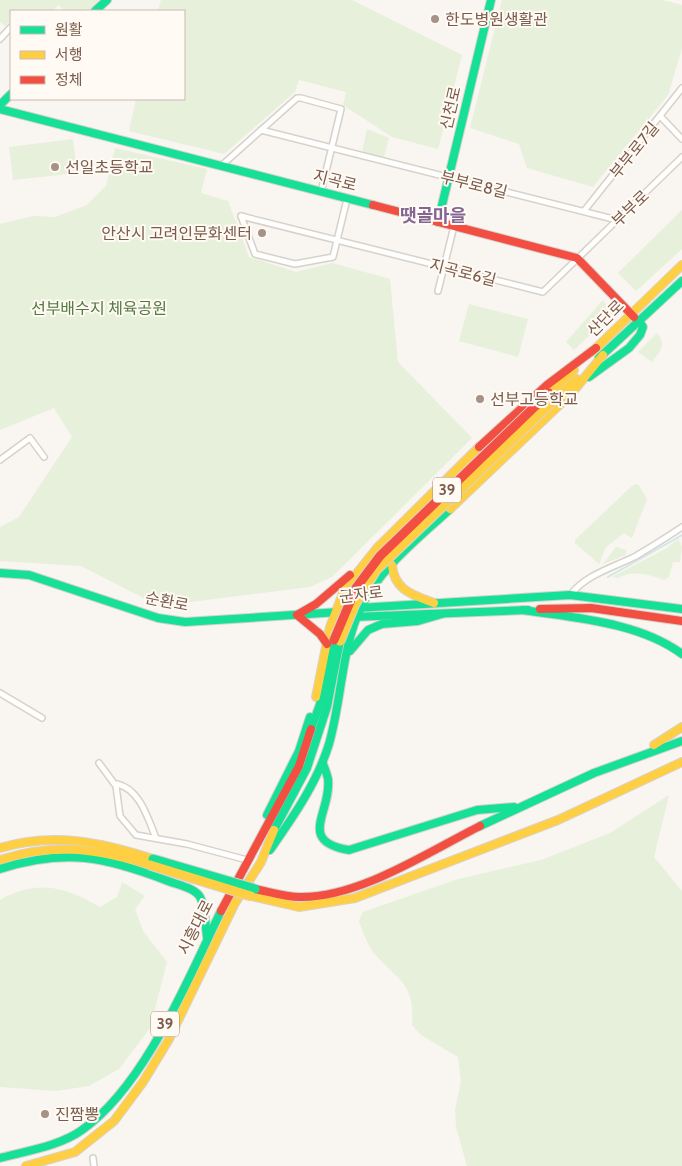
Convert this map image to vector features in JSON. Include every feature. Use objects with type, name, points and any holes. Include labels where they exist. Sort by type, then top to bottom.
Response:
[{"type":"main road","points":[[96,10],[107,0]]},
{"type":"main road","name":"신천로","points":[[438,222],[491,0]]},
{"type":"main road","points":[[0,105],[10,95]]},
{"type":"main road","name":"지곡로","points":[[0,109],[577,258]]},
{"type":"main road","points":[[261,862],[285,828],[323,764],[332,735],[348,652],[362,608],[374,587],[392,565],[571,394],[594,373],[632,345],[642,334],[643,327],[639,321],[577,258]]},
{"type":"main road","name":"산단로","points":[[599,352],[631,313],[682,266]]},
{"type":"main road","name":"산단로","points":[[334,642],[345,622],[354,595],[389,556],[552,396],[599,352],[639,321],[682,281]]},
{"type":"main road","points":[[571,394],[599,352]]},
{"type":"main road","points":[[334,642],[320,634],[297,615],[316,604],[362,563],[439,486],[555,378],[599,352]]},
{"type":"main road","points":[[254,848],[258,831],[299,750],[314,706],[334,642],[334,613],[354,574],[362,563]]},
{"type":"main road","points":[[392,565],[393,579],[398,586],[411,595],[434,603]]},
{"type":"main road","name":"순환로","points":[[0,573],[29,576],[158,618],[185,622],[334,613]]},
{"type":"main road","points":[[354,574],[352,585],[359,592],[368,592],[374,587]]},
{"type":"main road","name":"군자로","points":[[334,613],[385,606],[570,595],[682,609]]},
{"type":"main road","points":[[385,606],[380,612],[386,617]]},
{"type":"main road","name":"군자로","points":[[334,613],[358,618],[591,608],[682,621]]},
{"type":"main road","points":[[523,610],[648,636],[676,648],[682,654]]},
{"type":"main road","points":[[348,652],[368,630],[382,624],[418,621],[442,614]]},
{"type":"main road","points":[[334,642],[333,637],[344,639],[348,652]]},
{"type":"main road","name":"시흥대로","points":[[0,1158],[54,1143],[74,1134],[105,1111],[134,1072],[169,1019],[207,937],[247,860],[254,848],[270,829],[303,776],[316,745],[327,707],[334,642]]},
{"type":"main road","points":[[642,753],[682,727]]},
{"type":"main road","points":[[253,893],[306,898],[340,890],[382,874],[520,807],[642,753],[682,741]]},
{"type":"main road","points":[[0,848],[33,839],[64,838],[91,841],[151,862],[299,907],[355,898],[558,820],[682,762]]},
{"type":"main road","points":[[323,764],[328,780],[319,830],[323,841],[333,849],[349,850],[477,810],[520,807]]},
{"type":"main road","name":"시흥대로","points":[[26,1166],[75,1152],[114,1121],[143,1082],[168,1041],[235,903],[261,862],[270,829]]},
{"type":"main road","points":[[0,860],[33,849],[64,847],[110,853],[151,862]]},
{"type":"main road","points":[[0,869],[42,858],[88,857],[108,861],[194,891],[201,898],[207,937]]},
{"type":"street","points":[[0,39],[10,28]]},
{"type":"street","name":"부부로7길","points":[[584,211],[661,117],[682,88]]},
{"type":"street","points":[[221,166],[297,98],[341,109],[321,192]]},
{"type":"street","points":[[661,117],[682,140]]},
{"type":"street","name":"부부로8길","points":[[261,130],[617,220]]},
{"type":"street","name":"부부로","points":[[577,258],[682,157]]},
{"type":"street","points":[[337,240],[348,199]]},
{"type":"street","name":"지곡로6길","points":[[337,240],[333,257],[295,264],[255,254],[241,216],[337,240],[543,292],[577,258]]},
{"type":"street","points":[[438,290],[454,226]]},
{"type":"street","points":[[0,460],[30,438],[44,457]]},
{"type":"street","points":[[570,595],[590,577],[636,556],[682,527]]},
{"type":"street","points":[[0,693],[42,718]]},
{"type":"street","points":[[99,763],[116,786],[120,816],[136,835],[247,860]]},
{"type":"street","points":[[117,784],[125,786],[138,799],[147,813],[156,838]]},
{"type":"street","points":[[93,1158],[94,1166]]},
{"type":"green space","points":[[0,0],[99,0],[90,10],[65,10],[58,5],[53,10],[10,10],[10,21],[5,26],[0,22]]},
{"type":"green space","points":[[161,0],[352,0],[462,55],[438,149],[392,137],[343,105],[346,92],[299,80],[295,92],[224,154],[129,131],[136,100],[185,100],[185,10],[158,10]]},
{"type":"green space","points":[[502,0],[662,0],[682,5],[682,48],[668,95],[593,187],[527,168],[519,144],[470,128]]},
{"type":"green space","points":[[367,129],[389,138],[384,157],[362,152]]},
{"type":"green space","points":[[73,139],[77,173],[13,180],[9,147]]},
{"type":"green space","name":"선부배수지 체육공원","points":[[115,148],[207,169],[201,193],[228,201],[249,257],[296,272],[332,263],[390,279],[398,362],[472,438],[332,577],[310,587],[159,606],[81,566],[0,561],[0,527],[19,517],[72,437],[54,408],[0,430],[0,224],[33,216],[55,217],[87,205],[106,186]]},
{"type":"green space","points":[[682,210],[682,249],[636,291],[618,273]]},
{"type":"green space","points":[[603,300],[612,314],[574,350],[566,342]]},
{"type":"green space","points":[[469,304],[528,319],[518,357],[459,341]]},
{"type":"green space","points":[[657,333],[662,341],[662,345],[652,362],[638,352]]},
{"type":"green space","points":[[638,484],[647,499],[632,538],[624,533],[606,547],[599,564],[575,543],[575,540],[633,485]]},
{"type":"green space","points":[[678,539],[682,547],[680,562],[673,562],[669,577],[664,580],[641,574],[629,574],[618,578],[612,577],[667,548]]},
{"type":"green space","points":[[616,547],[626,550],[626,555],[603,564]]},
{"type":"green space","points":[[669,795],[654,857],[682,891],[682,1166],[467,1166],[456,1127],[455,1110],[461,1081],[458,1057],[421,1035],[412,1025],[411,1000],[408,991],[369,946],[359,921],[363,912],[458,879],[541,860],[610,833]]},
{"type":"green space","points":[[122,882],[145,896],[135,909],[143,931],[167,962],[150,1028],[119,1069],[89,1086],[56,1091],[0,1087],[0,900],[26,889],[51,888],[63,890],[100,907],[117,897]]},
{"type":"waterway","points":[[608,577],[682,535]]},
{"type":"traffic: fast","points":[[96,10],[107,0]]},
{"type":"traffic: fast","points":[[438,222],[491,0]]},
{"type":"traffic: fast","points":[[0,105],[10,95]]},
{"type":"traffic: fast","points":[[0,109],[373,205]]},
{"type":"traffic: fast","points":[[599,358],[682,281]]},
{"type":"traffic: fast","points":[[589,377],[629,348],[640,335],[643,327],[639,321]]},
{"type":"traffic: fast","points":[[270,850],[304,799],[324,758],[333,727],[349,640],[361,607],[389,566],[450,509]]},
{"type":"traffic: fast","points":[[0,573],[29,575],[158,618],[185,622],[339,612]]},
{"type":"traffic: fast","points":[[358,608],[570,595],[682,609]]},
{"type":"traffic: fast","points":[[523,610],[585,619],[627,628],[665,643],[682,654]]},
{"type":"traffic: fast","points":[[353,617],[528,610]]},
{"type":"traffic: fast","points":[[350,651],[368,630],[382,624],[418,621],[442,614]]},
{"type":"traffic: fast","points":[[311,729],[320,704],[334,640]]},
{"type":"traffic: fast","points":[[274,830],[307,768],[327,707],[340,641]]},
{"type":"traffic: fast","points":[[267,815],[299,751],[310,717]]},
{"type":"traffic: fast","points":[[480,826],[594,773],[682,741]]},
{"type":"traffic: fast","points":[[323,764],[328,779],[328,791],[320,824],[320,832],[324,840],[333,846],[349,850],[477,810],[514,807]]},
{"type":"traffic: fast","points":[[0,869],[45,859],[66,857],[105,861],[124,866],[187,887],[196,892],[204,908],[207,937]]},
{"type":"traffic: fast","points":[[153,859],[255,889]]},
{"type":"traffic: fast","points":[[0,1158],[42,1147],[73,1136],[105,1111],[126,1087],[163,1030],[221,911]]},
{"type":"traffic: slow","points":[[592,352],[682,265]]},
{"type":"traffic: slow","points":[[450,509],[571,394],[603,355]]},
{"type":"traffic: slow","points":[[549,393],[574,370]]},
{"type":"traffic: slow","points":[[555,399],[577,379]]},
{"type":"traffic: slow","points":[[340,641],[355,604],[376,570],[555,399]]},
{"type":"traffic: slow","points":[[316,697],[330,627],[345,588],[377,548],[479,447]]},
{"type":"traffic: slow","points":[[392,565],[396,580],[401,586],[412,594],[434,603]]},
{"type":"traffic: slow","points":[[654,745],[682,727]]},
{"type":"traffic: slow","points":[[251,896],[299,907],[355,898],[558,820],[682,762]]},
{"type":"traffic: slow","points":[[26,1166],[75,1152],[114,1121],[143,1082],[168,1041],[235,903],[261,862],[274,830]]},
{"type":"traffic: slow","points":[[0,848],[39,841],[77,841],[115,848],[153,859]]},
{"type":"traffic: slow","points":[[0,860],[20,854],[57,849],[112,855],[150,865]]},
{"type":"traffic: slow","points":[[150,865],[251,896]]},
{"type":"traffic: jam","points":[[373,205],[577,258],[634,317]]},
{"type":"traffic: jam","points":[[479,447],[547,385],[596,348]]},
{"type":"traffic: jam","points":[[334,640],[356,588],[380,556],[549,393]]},
{"type":"traffic: jam","points":[[327,644],[320,634],[297,615],[316,604],[350,575]]},
{"type":"traffic: jam","points":[[540,609],[591,608],[682,621]]},
{"type":"traffic: jam","points":[[221,911],[299,766],[311,729]]},
{"type":"traffic: jam","points":[[255,889],[300,897],[346,890],[393,872],[480,826]]},
{"type":"place","name":"한도병원생활관","points":[[435,19]]},
{"type":"place","name":"선일초등학교","points":[[55,167]]},
{"type":"place","name":"안산시 고려인문화센터","points":[[262,233]]},
{"type":"place","name":"선부고등학교","points":[[480,399]]},
{"type":"place","name":"진짬뽕","points":[[45,1114]]},
{"type":"district","name":"땟골마을","points":[[433,216]]}]
